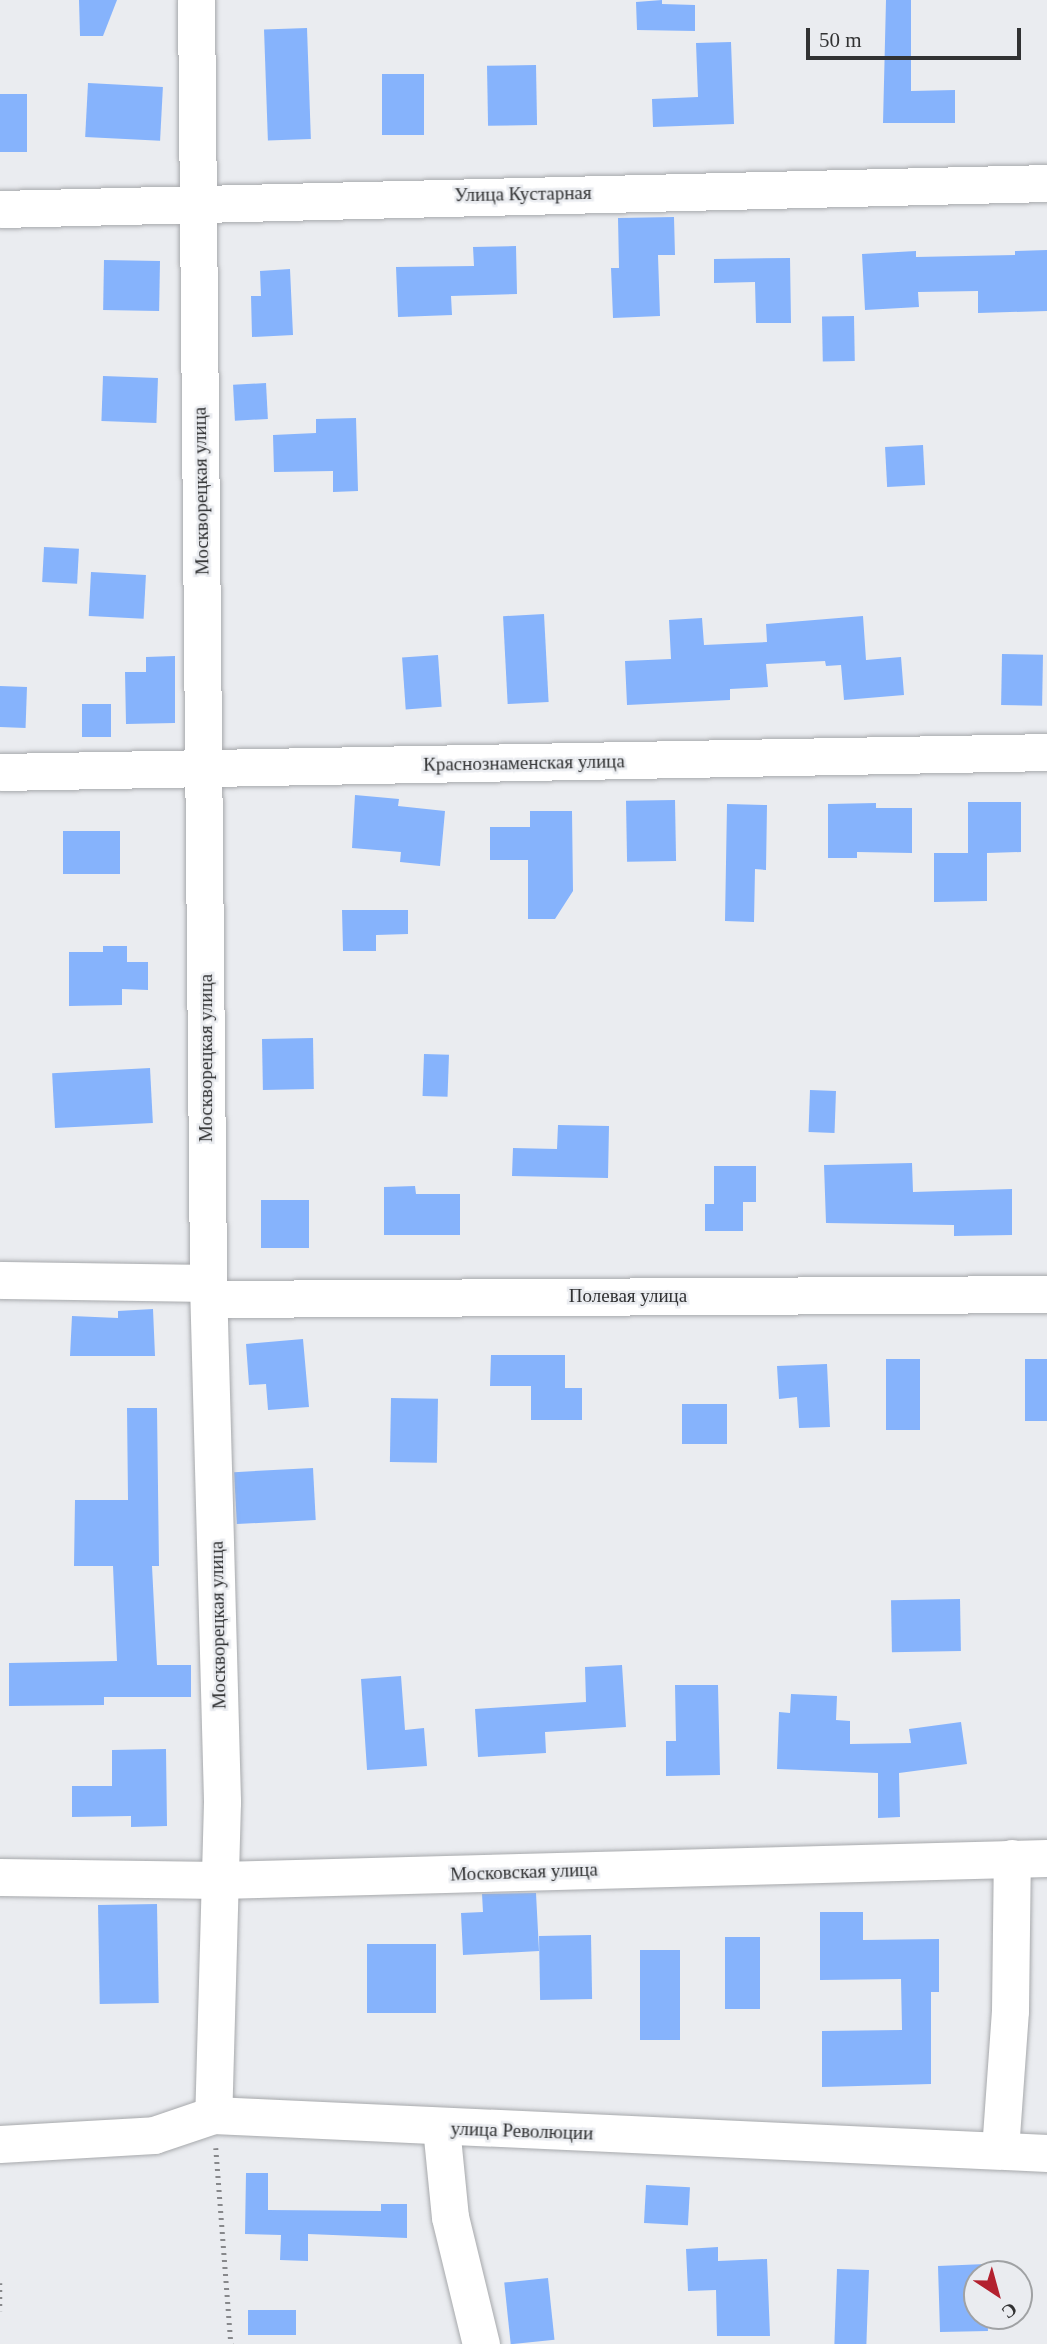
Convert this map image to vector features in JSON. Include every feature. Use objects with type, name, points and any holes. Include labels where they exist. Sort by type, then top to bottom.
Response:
[{"type":"street","name":"Москворецкая улица","points":[[196,0],[209,1291],[222,1802],[213,2115]]},
{"type":"street","name":"Улица Кустарная","points":[[0,209],[197,202],[1047,183]]},
{"type":"street","name":"Краснознаменская улица","points":[[0,772],[1047,752]]},
{"type":"street","name":"Полевая улица","points":[[0,1280],[209,1291],[1047,1294]]},
{"type":"street","name":"Московская улица","points":[[0,1877],[220,1880],[1029,1858]]},
{"type":"street","points":[[1000,2150],[1010,2011],[1029,1858]]},
{"type":"street","name":"улица Революции","points":[[0,2144],[154,2135],[213,2115],[1047,2153]]},
{"type":"street","points":[[441,2127],[450,2217],[481,2344]]},
{"type":"path","points":[[213,2115],[231,2344]]},
{"type":"path","points":[[0,2283],[0,2311]]},
{"type":"building","points":[[79,0],[117,0],[103,36],[80,36]]},
{"type":"building","points":[[662,0],[662,4],[695,5],[695,31],[637,30],[636,2]]},
{"type":"building","points":[[886,0],[911,0],[911,91],[955,90],[955,123],[883,123]]},
{"type":"building","points":[[307,28],[311,139],[268,140],[264,30]]},
{"type":"building","points":[[731,42],[734,124],[653,127],[652,99],[698,97],[696,43]]},
{"type":"building","points":[[536,65],[537,125],[488,126],[487,66]]},
{"type":"building","points":[[382,74],[424,74],[424,135],[382,135]]},
{"type":"building","points":[[88,83],[163,87],[160,141],[85,137]]},
{"type":"building","points":[[0,94],[27,94],[27,152],[0,152]]},
{"type":"building","points":[[674,217],[675,255],[658,255],[660,316],[613,318],[611,268],[619,268],[618,218]]},
{"type":"building","points":[[516,246],[517,294],[451,296],[452,315],[398,317],[396,267],[474,266],[473,247]]},
{"type":"building","points":[[1047,250],[1047,311],[978,313],[978,291],[918,292],[919,307],[865,310],[862,254],[916,251],[916,257],[1015,255],[1015,251]]},
{"type":"building","points":[[790,258],[791,323],[756,323],[755,282],[714,283],[714,259]]},
{"type":"building","points":[[104,260],[160,261],[159,311],[103,310]]},
{"type":"building","points":[[290,269],[293,335],[252,337],[251,296],[261,296],[260,271]]},
{"type":"building","points":[[854,316],[855,361],[823,362],[822,317]]},
{"type":"building","points":[[103,376],[158,378],[156,423],[101,421]]},
{"type":"building","points":[[266,383],[268,419],[235,421],[233,385]]},
{"type":"building","points":[[356,418],[358,491],[333,492],[333,471],[274,472],[273,435],[316,433],[316,419]]},
{"type":"building","points":[[923,445],[925,485],[887,487],[885,447]]},
{"type":"building","points":[[44,547],[79,549],[77,584],[42,582]]},
{"type":"building","points":[[91,572],[146,575],[144,619],[89,616]]},
{"type":"building","points":[[544,614],[549,702],[508,704],[503,616]]},
{"type":"building","points":[[863,616],[866,660],[901,657],[904,695],[844,700],[841,665],[826,666],[825,661],[766,664],[768,687],[730,689],[730,700],[627,705],[625,661],[671,659],[669,620],[702,618],[704,645],[767,642],[766,624]]},
{"type":"building","points":[[1002,654],[1043,655],[1042,706],[1001,705]]},
{"type":"building","points":[[438,655],[442,707],[406,709],[402,658]]},
{"type":"building","points":[[175,656],[175,723],[126,724],[125,672],[146,672],[146,657]]},
{"type":"building","points":[[0,686],[27,687],[26,728],[0,727]]},
{"type":"building","points":[[82,704],[111,704],[111,737],[82,737]]},
{"type":"building","points":[[355,795],[399,799],[398,806],[445,811],[440,866],[400,862],[401,852],[352,848]]},
{"type":"building","points":[[675,800],[676,861],[627,862],[626,801]]},
{"type":"building","points":[[968,802],[1021,802],[1021,852],[987,853],[987,901],[934,902],[934,853],[968,853]]},
{"type":"building","points":[[876,803],[876,808],[912,808],[912,853],[857,852],[857,858],[828,858],[828,804]]},
{"type":"building","points":[[727,804],[767,805],[766,870],[755,869],[754,922],[725,921]]},
{"type":"building","points":[[530,811],[572,811],[573,891],[555,919],[528,919],[528,860],[490,860],[490,827],[530,827]]},
{"type":"building","points":[[63,831],[120,831],[120,874],[63,874]]},
{"type":"building","points":[[342,910],[408,910],[408,934],[376,935],[376,951],[343,951]]},
{"type":"building","points":[[103,946],[127,946],[127,962],[148,962],[148,990],[122,989],[122,1005],[69,1006],[69,952],[103,952]]},
{"type":"building","points":[[313,1038],[314,1089],[263,1090],[262,1039]]},
{"type":"building","points":[[424,1054],[449,1055],[448,1097],[423,1096]]},
{"type":"building","points":[[150,1068],[153,1123],[55,1128],[52,1073]]},
{"type":"building","points":[[810,1090],[836,1091],[835,1133],[809,1132]]},
{"type":"building","points":[[558,1125],[609,1126],[608,1178],[512,1176],[513,1148],[557,1149]]},
{"type":"building","points":[[912,1163],[913,1192],[1012,1189],[1012,1235],[954,1236],[954,1225],[826,1223],[824,1165]]},
{"type":"building","points":[[714,1166],[756,1166],[756,1202],[743,1202],[743,1231],[705,1231],[705,1204],[714,1204]]},
{"type":"building","points":[[415,1186],[416,1194],[460,1194],[460,1235],[384,1235],[384,1187]]},
{"type":"building","points":[[261,1200],[309,1200],[309,1248],[261,1248]]},
{"type":"building","points":[[153,1309],[155,1356],[70,1356],[72,1316],[118,1318],[118,1311]]},
{"type":"building","points":[[303,1339],[309,1407],[268,1410],[266,1384],[249,1385],[246,1344]]},
{"type":"building","points":[[491,1355],[565,1355],[565,1388],[582,1388],[582,1420],[531,1420],[531,1386],[490,1386]]},
{"type":"building","points":[[886,1359],[920,1359],[920,1430],[886,1430]]},
{"type":"building","points":[[1025,1359],[1047,1359],[1047,1421],[1025,1421]]},
{"type":"building","points":[[827,1364],[830,1427],[799,1428],[797,1397],[779,1399],[777,1366]]},
{"type":"building","points":[[391,1398],[438,1399],[437,1463],[390,1462]]},
{"type":"building","points":[[682,1404],[727,1404],[727,1444],[682,1444]]},
{"type":"building","points":[[127,1408],[157,1408],[159,1566],[152,1566],[157,1665],[191,1665],[191,1697],[104,1697],[104,1705],[9,1706],[9,1663],[117,1661],[113,1566],[74,1566],[75,1500],[128,1500]]},
{"type":"building","points":[[313,1468],[316,1520],[237,1524],[234,1472]]},
{"type":"building","points":[[960,1599],[961,1651],[892,1652],[891,1600]]},
{"type":"building","points":[[622,1665],[626,1727],[545,1732],[546,1753],[478,1757],[475,1709],[586,1702],[585,1667]]},
{"type":"building","points":[[401,1676],[405,1730],[424,1728],[427,1766],[367,1770],[361,1679]]},
{"type":"building","points":[[675,1685],[718,1685],[720,1775],[666,1776],[666,1741],[676,1741]]},
{"type":"building","points":[[791,1694],[837,1696],[836,1720],[850,1721],[850,1744],[911,1743],[909,1729],[961,1722],[967,1764],[899,1773],[900,1817],[878,1818],[878,1773],[777,1769],[779,1712],[790,1713]]},
{"type":"building","points":[[166,1749],[167,1826],[131,1827],[131,1816],[72,1817],[72,1786],[112,1786],[112,1750]]},
{"type":"building","points":[[536,1893],[539,1951],[463,1955],[461,1913],[483,1912],[482,1894]]},
{"type":"building","points":[[157,1904],[159,2003],[100,2004],[98,1905]]},
{"type":"building","points":[[820,1912],[863,1912],[863,1940],[939,1939],[939,1992],[931,1992],[931,2084],[822,2087],[822,2031],[902,2030],[901,1979],[820,1980]]},
{"type":"building","points":[[591,1935],[592,1999],[540,2000],[539,1936]]},
{"type":"building","points":[[725,1937],[760,1937],[760,2009],[725,2009]]},
{"type":"building","points":[[367,1944],[436,1944],[436,2013],[367,2013]]},
{"type":"building","points":[[640,1950],[680,1950],[680,2040],[640,2040]]},
{"type":"building","points":[[246,2173],[268,2173],[268,2210],[381,2211],[381,2204],[407,2204],[407,2238],[308,2234],[308,2261],[280,2260],[281,2235],[245,2234]]},
{"type":"building","points":[[646,2185],[690,2187],[688,2225],[644,2223]]},
{"type":"building","points":[[718,2247],[718,2261],[767,2259],[770,2336],[717,2336],[716,2290],[688,2291],[686,2249]]},
{"type":"building","points":[[963,2265],[963,2330],[988,2331],[940,2332],[938,2266]]},
{"type":"building","points":[[837,2269],[869,2270],[866,2344],[834,2344]]},
{"type":"building","points":[[548,2278],[554,2340],[511,2344],[504,2283]]},
{"type":"building","points":[[248,2310],[296,2310],[296,2335],[248,2335]]}]
